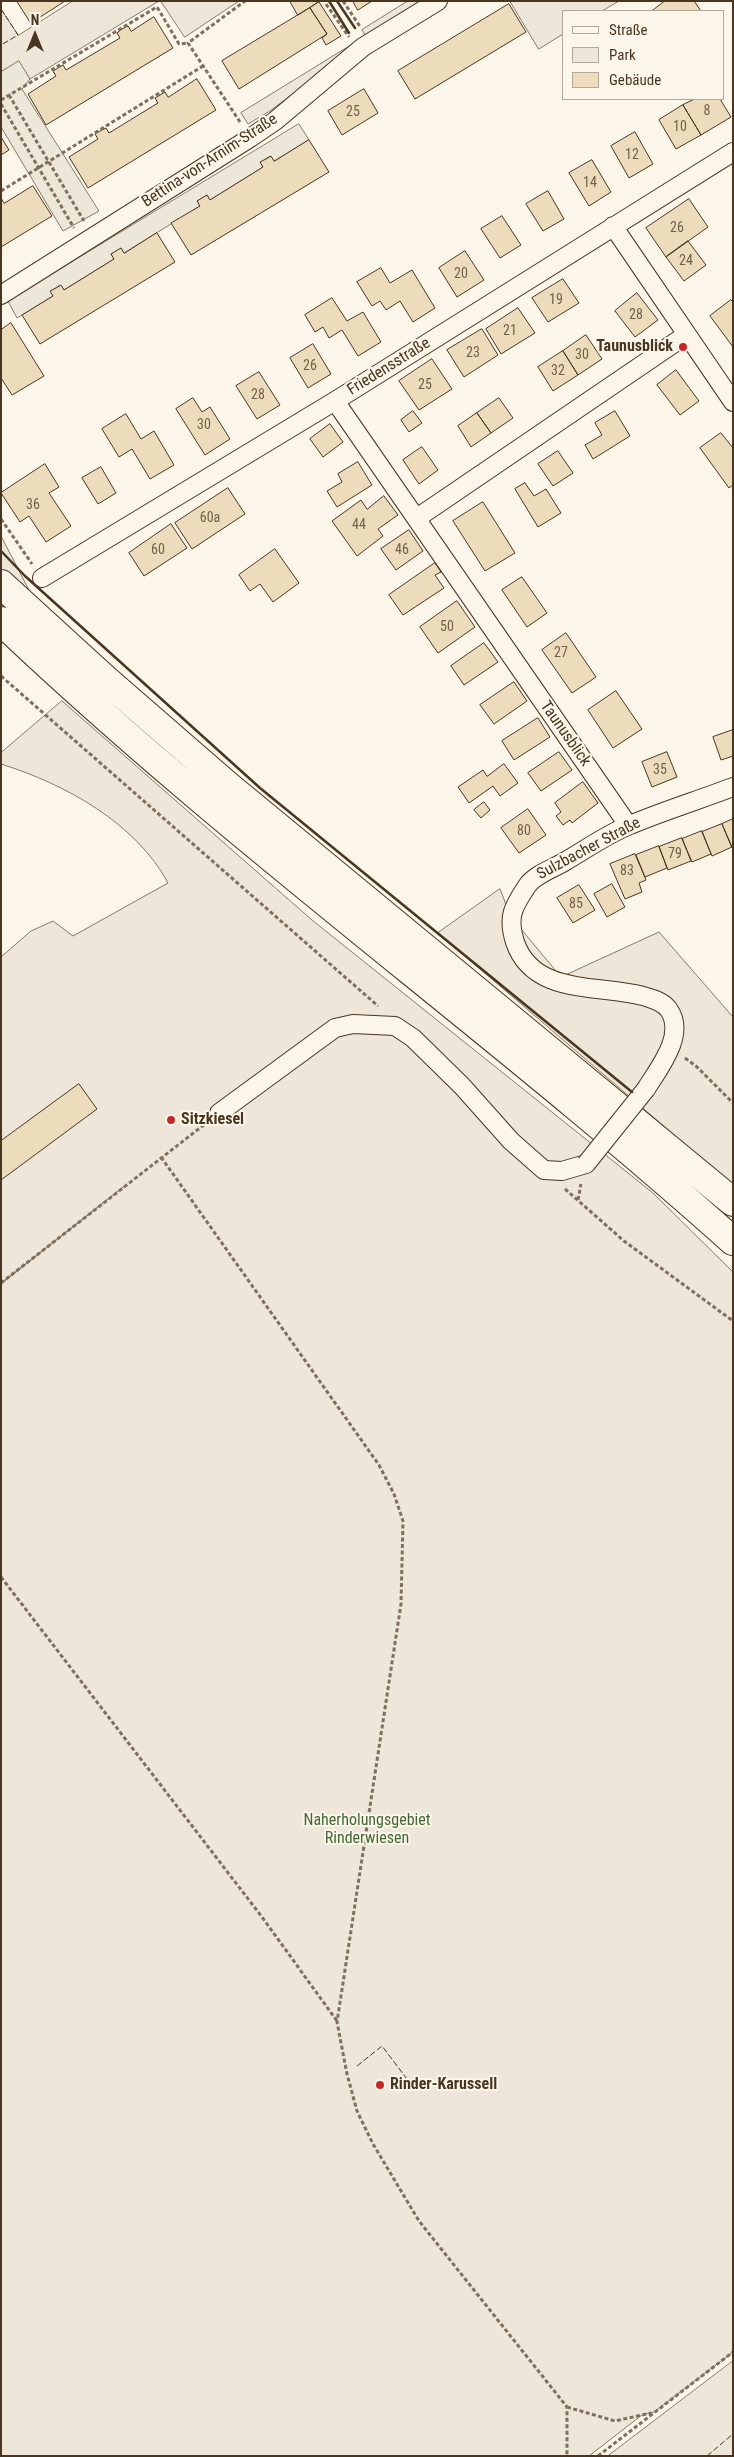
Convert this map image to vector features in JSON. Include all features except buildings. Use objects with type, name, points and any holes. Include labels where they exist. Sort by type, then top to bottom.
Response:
[{"type":"highway","points":[[1,584],[105,679],[227,785],[733,1202]]},
{"type":"highway","points":[[1,622],[89,702],[197,794],[645,1165],[733,1241]]},
{"type":"street","name":"Bettina-von-Arnim-Straße","points":[[1,295],[250,138],[275,121],[335,68],[370,42],[438,1]]},
{"type":"street","name":"Friedensstraße","points":[[42,578],[335,401],[733,152]]},
{"type":"street","points":[[613,226],[733,402]]},
{"type":"street","points":[[416,518],[686,335]]},
{"type":"street","name":"Taunusblick","points":[[335,401],[628,825]]},
{"type":"street","name":"Sulzbacher Straße","points":[[671,1047],[674,1023],[668,1010],[658,1000],[622,990],[558,983],[539,974],[519,953],[513,934],[511,916],[515,904],[530,881],[628,825],[733,787]]},
{"type":"street","points":[[219,1113],[336,1028],[353,1024],[395,1026],[413,1038],[462,1086],[511,1141],[544,1170],[562,1171],[586,1164],[646,1089],[671,1047]]},
{"type":"path","points":[[75,230],[1,102],[9,94],[157,6],[179,44],[188,43],[245,1]]},
{"type":"path","points":[[343,1],[370,42]]},
{"type":"path","points":[[326,4],[352,42]]},
{"type":"path","points":[[331,20],[335,17]]},
{"type":"path","points":[[188,43],[250,138]]},
{"type":"path","points":[[1,191],[48,160],[203,66]]},
{"type":"path","points":[[9,94],[86,223]]},
{"type":"path","points":[[1,519],[42,578]]},
{"type":"path","points":[[1,676],[374,1001],[395,1026]]},
{"type":"path","points":[[671,1047],[697,1067],[733,1103]]},
{"type":"path","points":[[1,1283],[219,1113]]},
{"type":"path","points":[[161,1157],[379,1465],[394,1494],[403,1521],[401,1604],[337,2022],[347,2074],[357,2111],[381,2157],[419,2221],[567,2407],[615,2421],[654,2412]]},
{"type":"path","points":[[577,1200],[624,1241],[733,1321]]},
{"type":"path","points":[[1,1577],[262,1916],[337,2022]]},
{"type":"path","points":[[598,2456],[733,2352]]},
{"type":"path","points":[[567,2407],[567,2456]]},
{"type":"green space","points":[[73,1],[159,1],[30,79],[19,62],[1,72],[1,9],[18,35]]},
{"type":"green space","points":[[161,1],[239,1],[185,37]]},
{"type":"green space","points":[[510,1],[619,1],[604,10],[562,10],[562,35],[539,49]]},
{"type":"green space","points":[[1,536],[29,590],[11,585],[1,574]]},
{"type":"green space","name":"Naherholungsgebiet Rinderwiesen","points":[[62,701],[312,920],[653,1193],[733,1272],[733,2352],[654,2412],[642,2415],[589,2456],[1,2456],[1,1284],[127,1184],[1,1283],[1,957],[31,931],[53,921],[73,936],[168,883],[154,861],[137,842],[118,824],[96,808],[50,783],[1,764],[1,753]]},
{"type":"green space","points":[[500,889],[511,917],[561,977],[659,932],[733,1017],[733,1190],[707,1163],[438,933]]},
{"type":"green space","points":[[733,2361],[733,2456],[608,2456]]},
{"type":"shaded area","points":[[408,1],[426,1],[367,38],[362,30]]},
{"type":"shaded area","points":[[350,46],[352,49],[270,111],[248,124],[241,113]]},
{"type":"shaded area","points":[[19,61],[30,79],[22,89],[99,211],[63,231],[1,127],[1,72]]},
{"type":"shaded area","points":[[299,124],[309,140],[274,161],[270,156],[261,162],[263,167],[210,200],[207,195],[197,201],[200,206],[124,253],[121,248],[111,254],[114,259],[64,290],[60,285],[51,291],[53,296],[17,318],[8,301]]},
{"type":"fence","points":[[1,9],[18,35],[1,45]]},
{"type":"fence","points":[[357,2066],[382,2046],[410,2083]]},
{"type":"fence","points":[[707,2456],[733,2434]]},
{"type":"wall","points":[[329,1],[349,33]]},
{"type":"wall","points":[[337,1],[355,28]]},
{"type":"wall","points":[[1,551],[25,576],[260,788],[632,1092]]},
{"type":"place","name":"Taunusblick","points":[[683,347]]},
{"type":"place","name":"Sitzkiesel","points":[[171,1120]]},
{"type":"place","name":"Rinder-Karussell","points":[[380,2085]]}]
